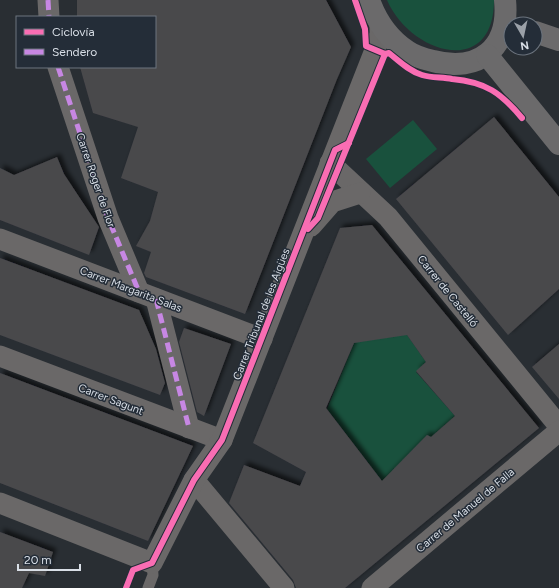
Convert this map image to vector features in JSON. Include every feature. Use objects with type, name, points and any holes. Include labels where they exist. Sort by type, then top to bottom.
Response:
[{"type":"main road","points":[[369,0],[373,12],[380,24],[397,43],[408,52],[427,60],[442,64],[461,65],[474,62],[487,56],[503,32]]},
{"type":"main road","points":[[506,0],[508,16]]},
{"type":"main road","points":[[543,35],[559,40]]},
{"type":"main road","points":[[487,56],[559,144]]},
{"type":"street","points":[[48,0],[49,16]]},
{"type":"street","name":"Carrer Tribunal de les Aigües","points":[[152,564],[194,480],[222,440],[375,50],[380,34],[380,24]]},
{"type":"street","name":"Carrer Roger de Flor","points":[[58,68],[108,218],[147,295],[189,428]]},
{"type":"street","name":"Carrer de Castelló","points":[[330,163],[360,193],[388,217],[558,432]]},
{"type":"street","points":[[302,235],[332,202],[360,193]]},
{"type":"street","name":"Carrer Margarita Salas","points":[[0,238],[262,339]]},
{"type":"street","name":"Carrer Sagunt","points":[[0,356],[222,440]]},
{"type":"street","name":"Carrer de Manuel de Falla","points":[[372,588],[558,432]]},
{"type":"street","points":[[194,480],[284,588]]},
{"type":"street","points":[[0,503],[152,564]]},
{"type":"lane","points":[[148,588],[153,575],[152,564]]},
{"type":"green space","points":[[387,0],[494,0],[490,25],[481,41],[466,49],[449,50],[431,45],[413,34],[398,19]]},
{"type":"green space","points":[[413,120],[437,149],[390,188],[366,159]]},
{"type":"green space","points":[[360,328],[407,335],[426,362],[416,372],[455,416],[382,481],[327,409]]},
{"type":"building","points":[[77,0],[326,0],[351,47],[337,79],[245,314],[146,277],[144,273],[151,252],[136,246],[150,221],[158,192],[121,178],[138,127],[93,113],[80,68],[156,68],[156,16],[77,16]]},
{"type":"building","points":[[494,117],[559,197],[559,289],[508,335],[396,199]]},
{"type":"building","points":[[57,157],[64,174],[99,227],[89,255],[0,220],[0,168],[14,175]]},
{"type":"building","points":[[372,225],[539,428],[345,588],[296,588],[293,580],[229,503],[244,465],[300,486],[306,472],[253,443],[340,228]],"holes":[[[407,335],[426,362],[416,371],[455,416],[431,437],[427,435],[382,481],[326,408],[354,343]]]},
{"type":"building","points":[[0,258],[139,310],[156,349],[165,383],[160,395],[0,335]]},
{"type":"building","points":[[184,328],[231,344],[204,416],[197,412],[179,342]]},
{"type":"building","points":[[559,344],[559,399],[532,367]]},
{"type":"building","points":[[0,373],[193,446],[148,541],[0,483]]},
{"type":"building","points":[[0,532],[53,552],[45,576],[29,573],[22,588],[0,588]]},
{"type":"marked path","points":[[48,0],[49,16]]},
{"type":"marked path","points":[[58,68],[108,218],[139,292]]},
{"type":"marked path","points":[[156,299],[189,428]]},
{"type":"cycle path","points":[[355,0],[365,29],[366,46],[385,54],[389,53],[408,68],[422,75],[464,81],[484,86],[500,95],[522,118]]},
{"type":"cycle path","points":[[308,229],[318,218],[385,54]]},
{"type":"cycle path","points":[[126,588],[133,570],[152,563],[194,480],[222,440],[335,150],[349,143]]}]
